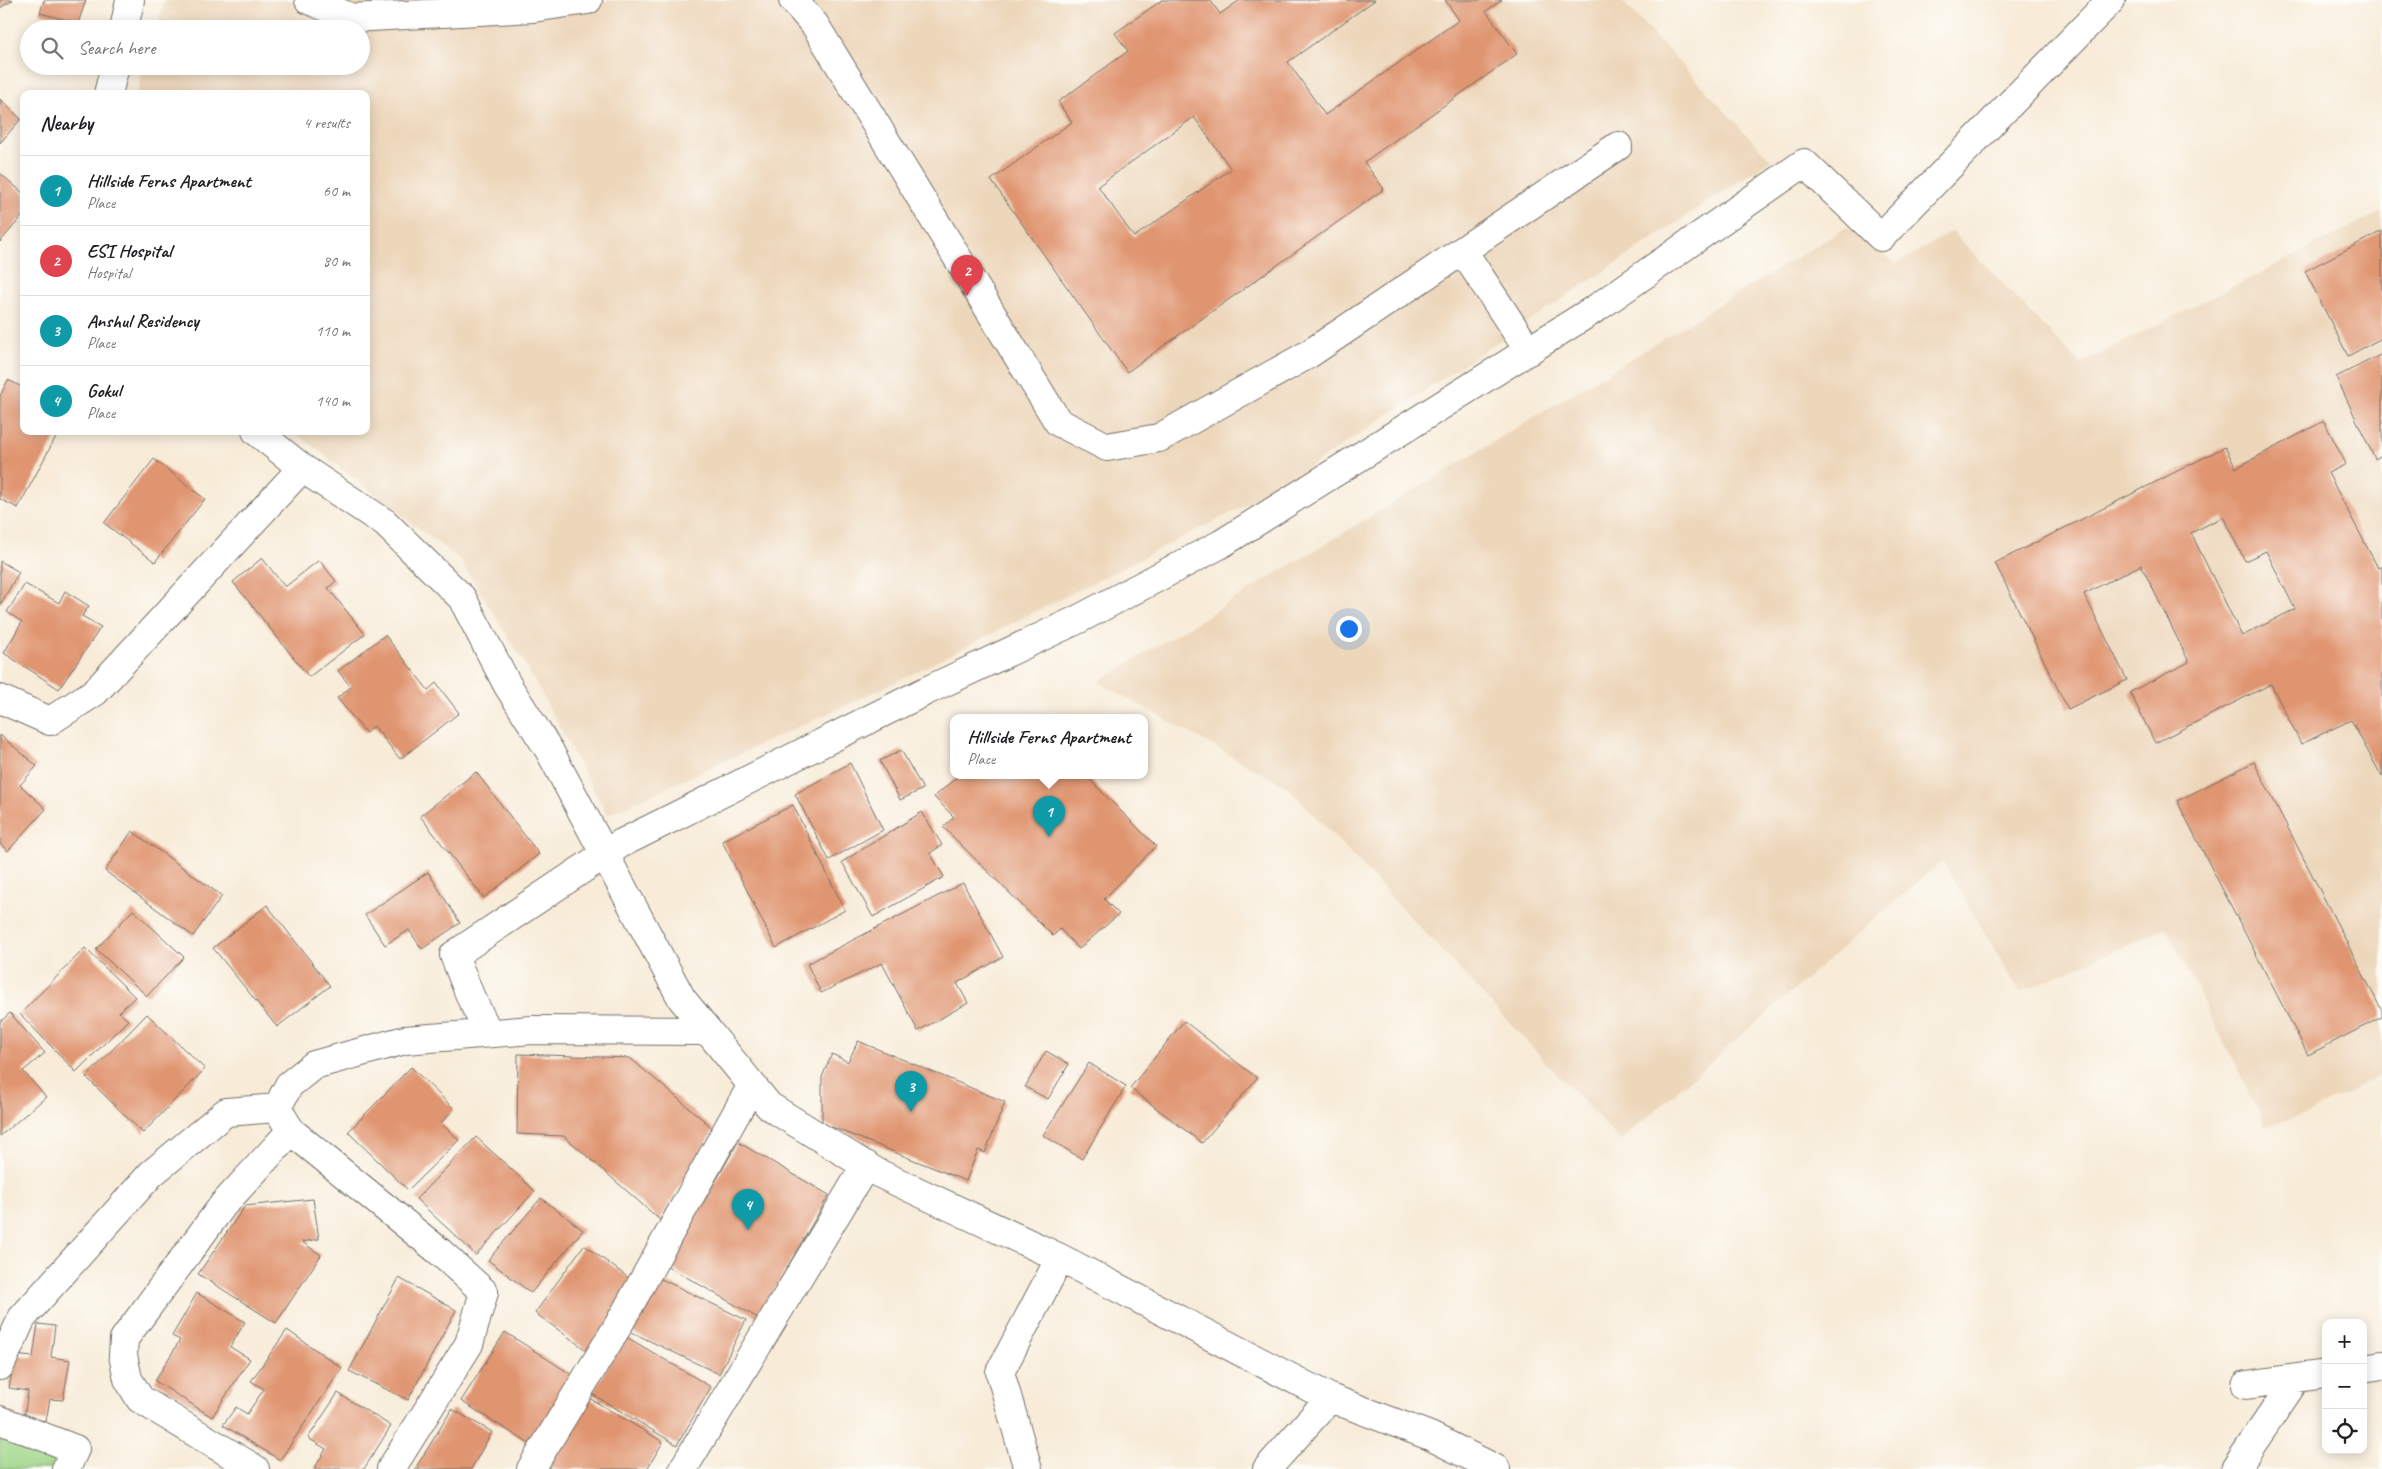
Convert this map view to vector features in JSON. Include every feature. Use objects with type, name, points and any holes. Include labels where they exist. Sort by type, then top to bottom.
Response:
[{"type":"street","points":[[126,20],[130,0]]},
{"type":"street","points":[[309,0],[352,18],[533,8],[588,0]]},
{"type":"street","points":[[794,0],[815,25],[1058,422],[1107,447],[1159,438],[1309,354],[1618,146]]},
{"type":"street","points":[[489,1033],[471,998],[454,954],[603,853],[926,692],[1079,619],[1221,544],[1598,307],[1804,163],[1882,237],[2111,0]]},
{"type":"street","points":[[109,90],[113,75]]},
{"type":"street","points":[[1463,250],[1529,351]]},
{"type":"street","points":[[261,435],[302,468],[385,523],[462,598],[508,686],[548,750],[682,999],[770,1106],[866,1165],[1060,1258],[1330,1398],[1430,1436],[1496,1469]]},
{"type":"street","points":[[1,701],[50,721],[95,692],[302,468]]},
{"type":"street","points":[[277,1108],[289,1085],[314,1065],[405,1040],[532,1030],[708,1031]]},
{"type":"street","points":[[531,1469],[618,1324],[752,1085]]},
{"type":"street","points":[[277,1108],[291,1131],[328,1164],[440,1252],[484,1292],[469,1344],[391,1469]]},
{"type":"street","points":[[0,1366],[22,1318],[151,1174],[226,1112],[277,1108]]},
{"type":"street","points":[[255,1469],[140,1399],[128,1379],[123,1355],[124,1339],[223,1206],[291,1131]]},
{"type":"street","points":[[683,1469],[866,1165]]},
{"type":"street","points":[[1028,1469],[1000,1372],[1060,1258]]},
{"type":"street","points":[[2367,1367],[2382,1365]]},
{"type":"street","points":[[2246,1385],[2322,1375]]},
{"type":"street","points":[[2235,1469],[2296,1379]]},
{"type":"street","points":[[1267,1469],[1330,1398]]},
{"type":"street","points":[[0,1420],[75,1449],[66,1469]]},
{"type":"shaded area","points":[[165,0],[1621,0],[1771,160],[1272,492],[896,682],[607,815],[527,667],[460,560],[298,435],[370,435],[370,90],[138,90],[142,75],[370,75],[370,20],[159,20]]},
{"type":"shaded area","points":[[2382,211],[2382,1074],[2308,1114],[2266,1126],[2166,928],[2020,992],[1942,861],[1620,1141],[1289,788],[1098,682],[1847,227],[1896,264],[1952,231],[2080,364]]},
{"type":"green space","points":[[0,1433],[62,1456],[56,1469],[0,1469]]},
{"type":"building","points":[[0,0],[13,0],[0,8]]},
{"type":"building","points":[[44,0],[86,0],[79,20],[67,20],[40,13]]},
{"type":"building","points":[[1162,0],[1210,0],[1220,14],[1240,0],[1375,0],[1288,62],[1325,115],[1459,20],[1445,0],[1502,0],[1486,11],[1517,54],[1364,162],[1384,189],[1127,372],[991,180],[1072,122],[1058,102],[1128,51],[1115,33]],"holes":[[[1194,117],[1231,169],[1134,237],[1098,186]]]},
{"type":"building","points":[[0,99],[20,120],[0,143]]},
{"type":"building","points":[[0,173],[20,190],[20,219],[0,242]]},
{"type":"building","points":[[2382,231],[2382,338],[2348,356],[2305,271]]},
{"type":"building","points":[[2382,354],[2382,455],[2375,459],[2336,377]]},
{"type":"building","points":[[8,380],[20,386],[20,435],[57,435],[18,508],[0,499],[0,396]]},
{"type":"building","points":[[2324,421],[2346,464],[2328,473],[2378,568],[2382,566],[2382,777],[2351,720],[2301,744],[2271,684],[2155,743],[2130,692],[2189,662],[2141,565],[2084,594],[2127,680],[2068,709],[1995,563],[2225,447],[2236,468]],"holes":[[[2223,517],[2245,561],[2266,551],[2295,609],[2242,636],[2191,533]]]},
{"type":"building","points":[[154,459],[205,499],[155,562],[104,523]]},
{"type":"building","points":[[262,558],[285,587],[319,560],[336,581],[328,588],[365,634],[309,677],[233,582]]},
{"type":"building","points":[[0,561],[19,572],[0,605]]},
{"type":"building","points":[[25,584],[59,603],[65,591],[89,606],[82,616],[101,627],[59,689],[4,653],[22,622],[7,612]]},
{"type":"building","points":[[385,635],[428,690],[436,683],[459,713],[400,759],[374,726],[366,733],[337,698],[351,687],[338,671]]},
{"type":"building","points":[[0,735],[37,766],[20,785],[46,809],[8,851],[0,844]]},
{"type":"building","points":[[901,750],[923,789],[900,800],[880,761]]},
{"type":"building","points":[[2254,762],[2382,1011],[2382,1017],[2308,1055],[2177,801]]},
{"type":"building","points":[[850,763],[883,830],[829,860],[795,794]]},
{"type":"building","points":[[476,772],[539,854],[484,898],[420,816]]},
{"type":"building","points":[[955,779],[1089,779],[1156,846],[1104,899],[1119,914],[1079,949],[1060,929],[1053,936],[943,827],[954,817],[934,797]]},
{"type":"building","points":[[793,805],[845,910],[776,948],[722,841]]},
{"type":"building","points":[[922,812],[942,845],[930,853],[944,877],[873,917],[842,862]]},
{"type":"building","points":[[132,831],[222,896],[193,936],[105,871]]},
{"type":"building","points":[[428,872],[460,923],[422,949],[409,930],[385,945],[365,915]]},
{"type":"building","points":[[963,883],[1003,957],[957,983],[968,1003],[918,1031],[882,963],[821,993],[807,964]]},
{"type":"building","points":[[267,905],[330,986],[277,1027],[213,948]]},
{"type":"building","points":[[133,910],[184,957],[147,996],[96,949]]},
{"type":"building","points":[[85,948],[135,997],[119,1012],[128,1020],[76,1072],[20,1014]]},
{"type":"building","points":[[10,1013],[45,1053],[23,1071],[46,1097],[0,1136],[0,1022]]},
{"type":"building","points":[[147,1014],[205,1069],[143,1133],[86,1077]]},
{"type":"building","points":[[1184,1021],[1257,1078],[1202,1143],[1130,1088]]},
{"type":"building","points":[[858,1041],[1005,1102],[985,1153],[978,1150],[966,1181],[822,1123],[822,1077],[832,1054],[848,1062]]},
{"type":"building","points":[[1046,1051],[1069,1064],[1048,1099],[1025,1087]]},
{"type":"building","points":[[518,1054],[630,1058],[714,1129],[660,1220],[564,1136],[517,1134]]},
{"type":"building","points":[[1089,1063],[1126,1086],[1082,1159],[1043,1135]]},
{"type":"building","points":[[411,1067],[454,1109],[441,1123],[459,1140],[408,1190],[348,1132]]},
{"type":"building","points":[[476,1137],[535,1191],[476,1255],[416,1199]]},
{"type":"building","points":[[738,1142],[829,1195],[758,1318],[667,1266]]},
{"type":"building","points":[[541,1198],[583,1230],[531,1293],[488,1260]]},
{"type":"building","points":[[313,1199],[319,1239],[302,1242],[321,1255],[276,1323],[198,1274],[245,1206]]},
{"type":"building","points":[[584,1245],[637,1284],[589,1352],[535,1313]]},
{"type":"building","points":[[657,1277],[746,1320],[719,1374],[631,1332]]},
{"type":"building","points":[[399,1278],[456,1310],[408,1400],[349,1371]]},
{"type":"building","points":[[197,1293],[245,1322],[230,1347],[250,1359],[212,1417],[155,1381],[180,1340],[172,1336]]},
{"type":"building","points":[[38,1324],[55,1326],[51,1357],[70,1360],[63,1400],[50,1399],[46,1421],[24,1418],[28,1391],[9,1388],[15,1355],[33,1357]]},
{"type":"building","points":[[287,1330],[342,1368],[280,1460],[223,1425],[236,1407],[247,1414],[264,1389],[251,1381]]},
{"type":"building","points":[[505,1332],[574,1376],[531,1445],[461,1401]]},
{"type":"building","points":[[625,1336],[711,1387],[677,1445],[592,1394]]},
{"type":"building","points":[[338,1393],[391,1426],[364,1469],[314,1469],[326,1449],[308,1438]]},
{"type":"building","points":[[584,1395],[663,1442],[647,1469],[540,1469]]},
{"type":"building","points":[[452,1409],[492,1432],[471,1469],[415,1469]]},
{"type":"place","name":"ESI Hospital","points":[[967,296]]},
{"type":"place","name":"Hillside Ferns Apartment","points":[[1049,837]]},
{"type":"place","name":"Anshul Residency","points":[[911,1112]]},
{"type":"place","name":"Gokul","points":[[748,1230]]}]
